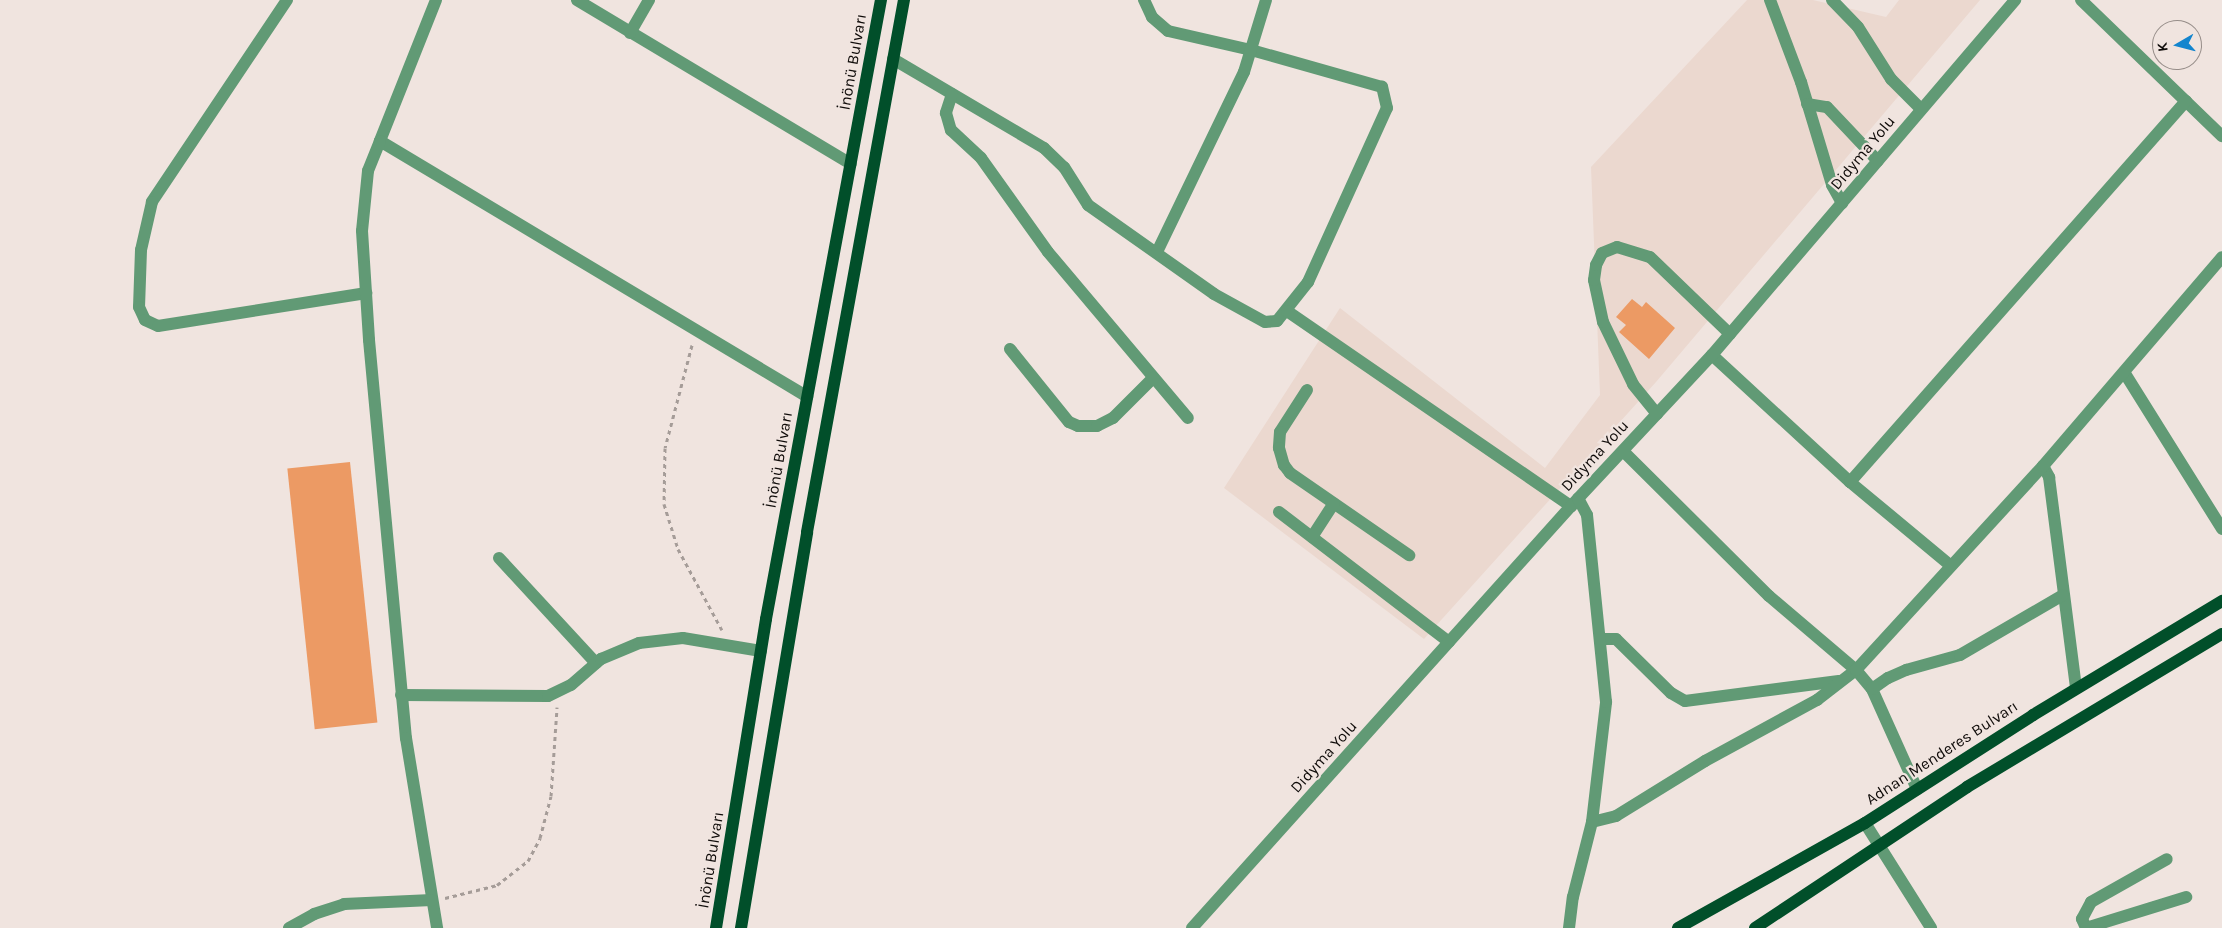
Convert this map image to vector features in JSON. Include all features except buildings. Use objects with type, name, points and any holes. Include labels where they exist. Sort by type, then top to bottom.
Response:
[{"type":"main road","name":"İnönü Bulvarı","points":[[716,928],[761,651],[881,0]]},
{"type":"main road","points":[[741,928],[807,532],[904,0]]},
{"type":"main road","name":"Adnan Menderes Bulvarı","points":[[1678,928],[1865,823],[2076,688],[2222,602]]},
{"type":"main road","points":[[1755,928],[1967,787],[2222,634]]},
{"type":"street","points":[[287,0],[152,202],[141,250],[139,307],[145,320],[158,326],[366,293]]},
{"type":"street","points":[[436,0],[368,171],[363,223],[366,293],[401,695],[437,928]]},
{"type":"street","points":[[577,0],[851,164]]},
{"type":"street","points":[[630,33],[649,0]]},
{"type":"street","points":[[893,59],[1044,148],[1064,167],[1088,205],[1214,294],[1265,322],[1277,322],[1308,282],[1388,108],[1382,87],[1251,50],[1168,31],[1152,17],[1144,0]]},
{"type":"street","points":[[1157,252],[1251,50],[1266,0]]},
{"type":"street","points":[[1832,0],[1858,27],[1892,79],[1921,109]]},
{"type":"street","name":"Didyma Yolu","points":[[1192,928],[1574,502],[1712,355],[2014,0]]},
{"type":"street","points":[[2081,0],[2222,136]]},
{"type":"street","points":[[1774,2],[1808,104],[1832,185],[1842,203]]},
{"type":"street","points":[[952,94],[946,113],[952,130],[981,158],[1048,252],[1188,418]]},
{"type":"street","points":[[1850,482],[2186,101]]},
{"type":"street","points":[[1808,104],[1827,107],[1878,161]]},
{"type":"street","points":[[380,140],[807,397]]},
{"type":"street","points":[[1657,414],[1633,384],[1603,322],[1594,280],[1596,265],[1602,253],[1617,247],[1650,257],[1730,334]]},
{"type":"street","points":[[1592,822],[1616,816],[1664,789],[1705,761],[1817,700],[1856,670],[1950,565],[2043,466],[2222,257]]},
{"type":"street","points":[[1287,311],[1574,502],[1587,515],[1606,702],[1592,822],[1573,897],[1569,928]]},
{"type":"street","points":[[1010,349],[1069,422],[1078,426],[1097,426],[1113,418],[1153,378]]},
{"type":"street","points":[[1712,355],[1850,482],[1950,565]]},
{"type":"street","points":[[2124,372],[2222,529]]},
{"type":"street","points":[[1306,390],[1280,432],[1280,456],[1290,473],[1409,555]]},
{"type":"street","points":[[1623,450],[1769,596],[1856,670],[1872,689],[1917,789]]},
{"type":"street","points":[[2043,466],[2049,477],[2076,688]]},
{"type":"street","points":[[1312,537],[1334,503]]},
{"type":"street","points":[[1279,512],[1449,642]]},
{"type":"street","points":[[499,558],[596,663]]},
{"type":"street","points":[[1872,689],[1906,670],[1960,655],[2063,595]]},
{"type":"street","points":[[401,695],[548,696],[571,685],[596,663],[640,643],[683,638],[761,651]]},
{"type":"street","points":[[1601,640],[1616,639],[1671,693],[1685,701],[1839,682]]},
{"type":"street","points":[[1865,823],[1882,844],[1931,928]]},
{"type":"street","points":[[2167,859],[2091,902],[2082,919],[2086,928],[2186,897]]},
{"type":"street","points":[[289,928],[314,914],[344,904],[432,900]]},
{"type":"path","points":[[696,330],[665,448],[664,504],[678,549],[730,646]]},
{"type":"path","points":[[432,900],[498,885],[528,861],[540,838],[551,796],[557,740],[555,693]]},
{"type":"shaded area","points":[[1747,0],[1813,0],[1886,17],[1899,0],[1980,0],[1656,382],[1424,639],[1224,488],[1340,308],[1545,468],[1600,395],[1591,167]]}]
